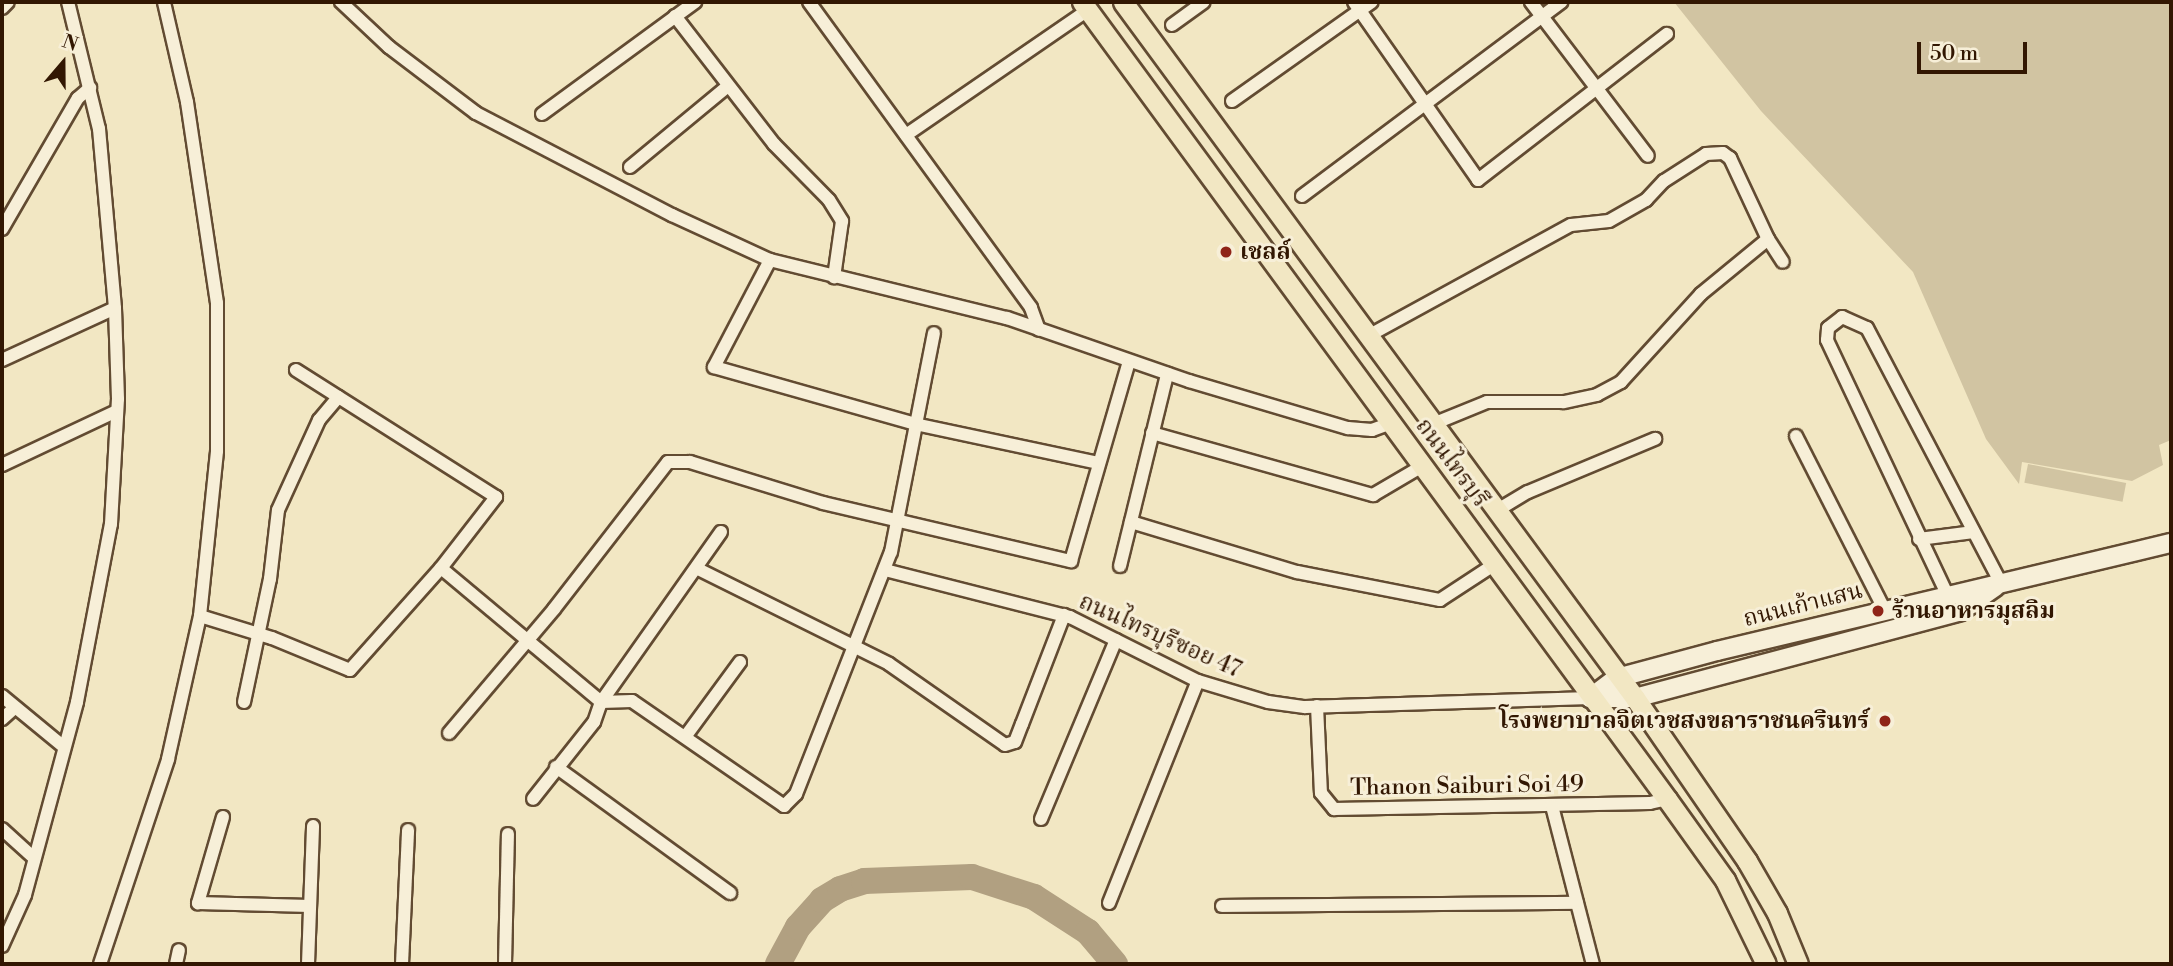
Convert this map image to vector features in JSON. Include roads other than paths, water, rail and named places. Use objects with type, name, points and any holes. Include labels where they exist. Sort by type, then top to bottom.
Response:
[{"type":"main road","name":"ถนนไทรบุรี","points":[[1123,2],[1617,678],[1635,698],[1747,861],[1777,913],[1798,964]]},
{"type":"main road","name":"ถนนไทรบุรี","points":[[1085,6],[1725,880],[1766,964]]},
{"type":"main road","name":"ถนนเก้าแสน","points":[[1617,678],[1947,594],[2171,543]]},
{"type":"main road","name":"ถนนเก้าแสน","points":[[1590,698],[1635,698],[1961,611],[2001,583]]},
{"type":"main road","points":[[1590,698],[1617,678]]},
{"type":"street","points":[[2,8],[8,2]]},
{"type":"street","points":[[2,946],[25,895],[77,702],[111,524],[117,411],[115,308],[99,128],[68,2]]},
{"type":"street","points":[[100,964],[168,759],[200,616],[217,451],[217,303],[187,102],[164,2]]},
{"type":"street","points":[[341,2],[388,47],[476,113],[672,215],[770,260],[1039,330],[1167,374],[1349,428],[1372,430],[1391,423]]},
{"type":"street","points":[[542,114],[695,2]]},
{"type":"street","points":[[809,2],[1031,308],[1039,330]]},
{"type":"street","points":[[1172,25],[1204,2]]},
{"type":"street","points":[[1232,102],[1357,6],[1372,2]]},
{"type":"street","points":[[1531,2],[1648,156]]},
{"type":"street","points":[[1302,196],[1561,2]]},
{"type":"street","points":[[906,135],[1085,6]]},
{"type":"street","points":[[1357,6],[1478,180],[1667,34]]},
{"type":"street","points":[[676,16],[728,86],[842,220],[842,247],[834,276]]},
{"type":"street","points":[[630,167],[728,86]]},
{"type":"street","points":[[2,229],[78,98],[90,88]]},
{"type":"street","points":[[1368,336],[1571,225],[1609,221],[1646,200],[1664,181],[1706,154],[1723,153],[1730,158],[1768,239],[1783,262]]},
{"type":"street","points":[[1433,424],[1487,402],[1563,402],[1611,388],[1701,294],[1768,239]]},
{"type":"street","points":[[770,260],[715,367],[915,424],[1098,463]]},
{"type":"street","points":[[2,360],[115,308]]},
{"type":"street","points":[[1947,594],[1827,340],[1828,328],[1842,317],[1867,328],[2001,583]]},
{"type":"street","points":[[441,568],[601,702],[632,701],[774,801],[783,806],[791,803],[885,570],[899,522],[915,424],[934,333]]},
{"type":"street","points":[[449,733],[528,640],[668,462],[690,461],[899,522],[1071,561],[1129,361]]},
{"type":"street","points":[[200,616],[257,633],[350,670],[441,568],[496,497],[296,370]]},
{"type":"street","points":[[1120,566],[1167,374]]},
{"type":"street","points":[[244,702],[270,579],[278,510],[319,420],[338,397]]},
{"type":"street","points":[[2,465],[117,411]]},
{"type":"street","points":[[1152,433],[1373,495],[1424,466]]},
{"type":"street","points":[[1796,436],[1885,611]]},
{"type":"street","points":[[1496,511],[1528,492],[1655,439]]},
{"type":"street","points":[[1131,522],[1297,572],[1440,600],[1495,564]]},
{"type":"street","points":[[533,799],[594,722],[601,702],[698,569],[721,532]]},
{"type":"street","points":[[1919,539],[1974,532]]},
{"type":"street","points":[[698,569],[856,646],[1011,746],[1064,615]]},
{"type":"street","name":"ถนนไทรบุรีซอย 47","points":[[885,570],[1064,615],[1198,681],[1268,702],[1317,706],[1590,698]]},
{"type":"street","points":[[1041,819],[1116,640]]},
{"type":"street","points":[[685,737],[740,662]]},
{"type":"street","points":[[1109,903],[1198,681]]},
{"type":"street","points":[[2,696],[13,709],[64,747]]},
{"type":"street","name":"Thanon Saiburi Soi 49","points":[[1317,706],[1321,793],[1334,809],[1552,806],[1667,799]]},
{"type":"street","points":[[2,719],[13,709]]},
{"type":"street","points":[[556,767],[730,893]]},
{"type":"street","points":[[1552,806],[1593,964]]},
{"type":"street","points":[[223,817],[198,903],[310,906]]},
{"type":"street","points":[[308,964],[313,826]]},
{"type":"street","points":[[2,829],[34,858]]},
{"type":"street","points":[[402,964],[408,830]]},
{"type":"street","points":[[505,964],[508,834]]},
{"type":"street","points":[[1222,906],[1577,903]]},
{"type":"street","points":[[176,964],[179,950]]},
{"type":"waterway","points":[[778,964],[798,927],[822,900],[840,889],[864,881],[972,877],[1034,897],[1088,932],[1115,964]]},
{"type":"place","name":"เชลล์","points":[[1226,252]]},
{"type":"place","name":"ร้านอาหารมุสลิม","points":[[1878,611]]},
{"type":"place","name":"โรงพยาบาลจิตเวชสงขลาราชนครินทร์","points":[[1885,721]]}]
